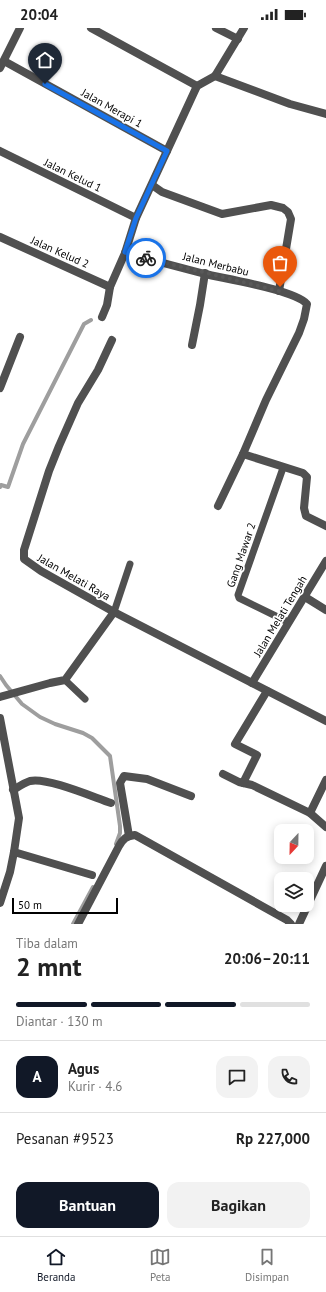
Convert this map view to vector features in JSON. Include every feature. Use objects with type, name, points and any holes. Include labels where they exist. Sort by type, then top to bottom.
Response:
[{"type":"street","points":[[1,65],[20,28]]},
{"type":"street","points":[[91,28],[197,86]]},
{"type":"street","points":[[216,28],[238,39]]},
{"type":"street","points":[[102,317],[107,305],[110,287],[125,252],[136,218],[197,86],[215,76],[244,28]]},
{"type":"street","name":"Jalan Merapi 1","points":[[1,65],[167,151]]},
{"type":"street","points":[[215,76],[290,104],[326,114]]},
{"type":"street","name":"Jalan Kelud 1","points":[[0,151],[136,218]]},
{"type":"street","points":[[152,185],[162,192],[222,214],[271,205],[283,208],[288,212],[291,219],[279,291]]},
{"type":"street","name":"Jalan Kelud 2","points":[[0,237],[110,287]]},
{"type":"street","name":"Jalan Merbabu","points":[[125,252],[279,291],[304,300],[307,304],[307,309],[299,333],[266,400],[243,454]]},
{"type":"street","points":[[192,345],[205,273]]},
{"type":"street","points":[[1,385],[20,338]]},
{"type":"street","name":"Jalan Melati Raya","points":[[112,340],[98,370],[78,403],[59,446],[49,471],[23,556],[24,559],[31,565],[114,612],[326,721]]},
{"type":"street","points":[[218,506],[243,454],[283,468],[303,473],[307,477],[304,508],[306,516],[326,526]]},
{"type":"street","name":"Jalan Melati Tengah","points":[[252,683],[326,561]]},
{"type":"street","points":[[305,597],[326,610]]},
{"type":"street","points":[[0,697],[65,680],[114,612]]},
{"type":"street","points":[[243,783],[257,755],[235,744],[267,691]]},
{"type":"street","points":[[0,718],[19,818],[10,872],[0,903]]},
{"type":"street","points":[[224,774],[243,783],[252,785],[310,813],[326,827]]},
{"type":"street","points":[[129,836],[120,783],[124,776],[147,779],[191,796]]},
{"type":"street","points":[[310,813],[322,795],[326,780]]},
{"type":"street","points":[[13,790],[29,781],[39,781],[58,785],[111,803]]},
{"type":"street","points":[[78,924],[123,839],[135,835],[251,899],[291,924]]},
{"type":"street","points":[[14,852],[92,875]]},
{"type":"street","points":[[299,924],[326,866]]},
{"type":"lane","name":"Gang Mawar 2","points":[[283,468],[238,595],[239,598],[288,622]]},
{"type":"lane","points":[[114,612],[130,564]]},
{"type":"lane","points":[[65,680],[86,699]]},
{"type":"waterway","points":[[0,487],[1,485],[8,487],[23,444],[84,324],[91,320]]},
{"type":"waterway","points":[[0,676],[22,704],[40,717],[55,724],[83,733],[92,738],[110,756],[120,826],[120,833],[116,844]]},
{"type":"waterway","points":[[73,924],[93,887]]},
{"type":"way so far","points":[[146,258],[279,291],[280,287]]},
{"type":"route","points":[[45,84],[167,151],[136,218],[125,252],[146,258]]}]
